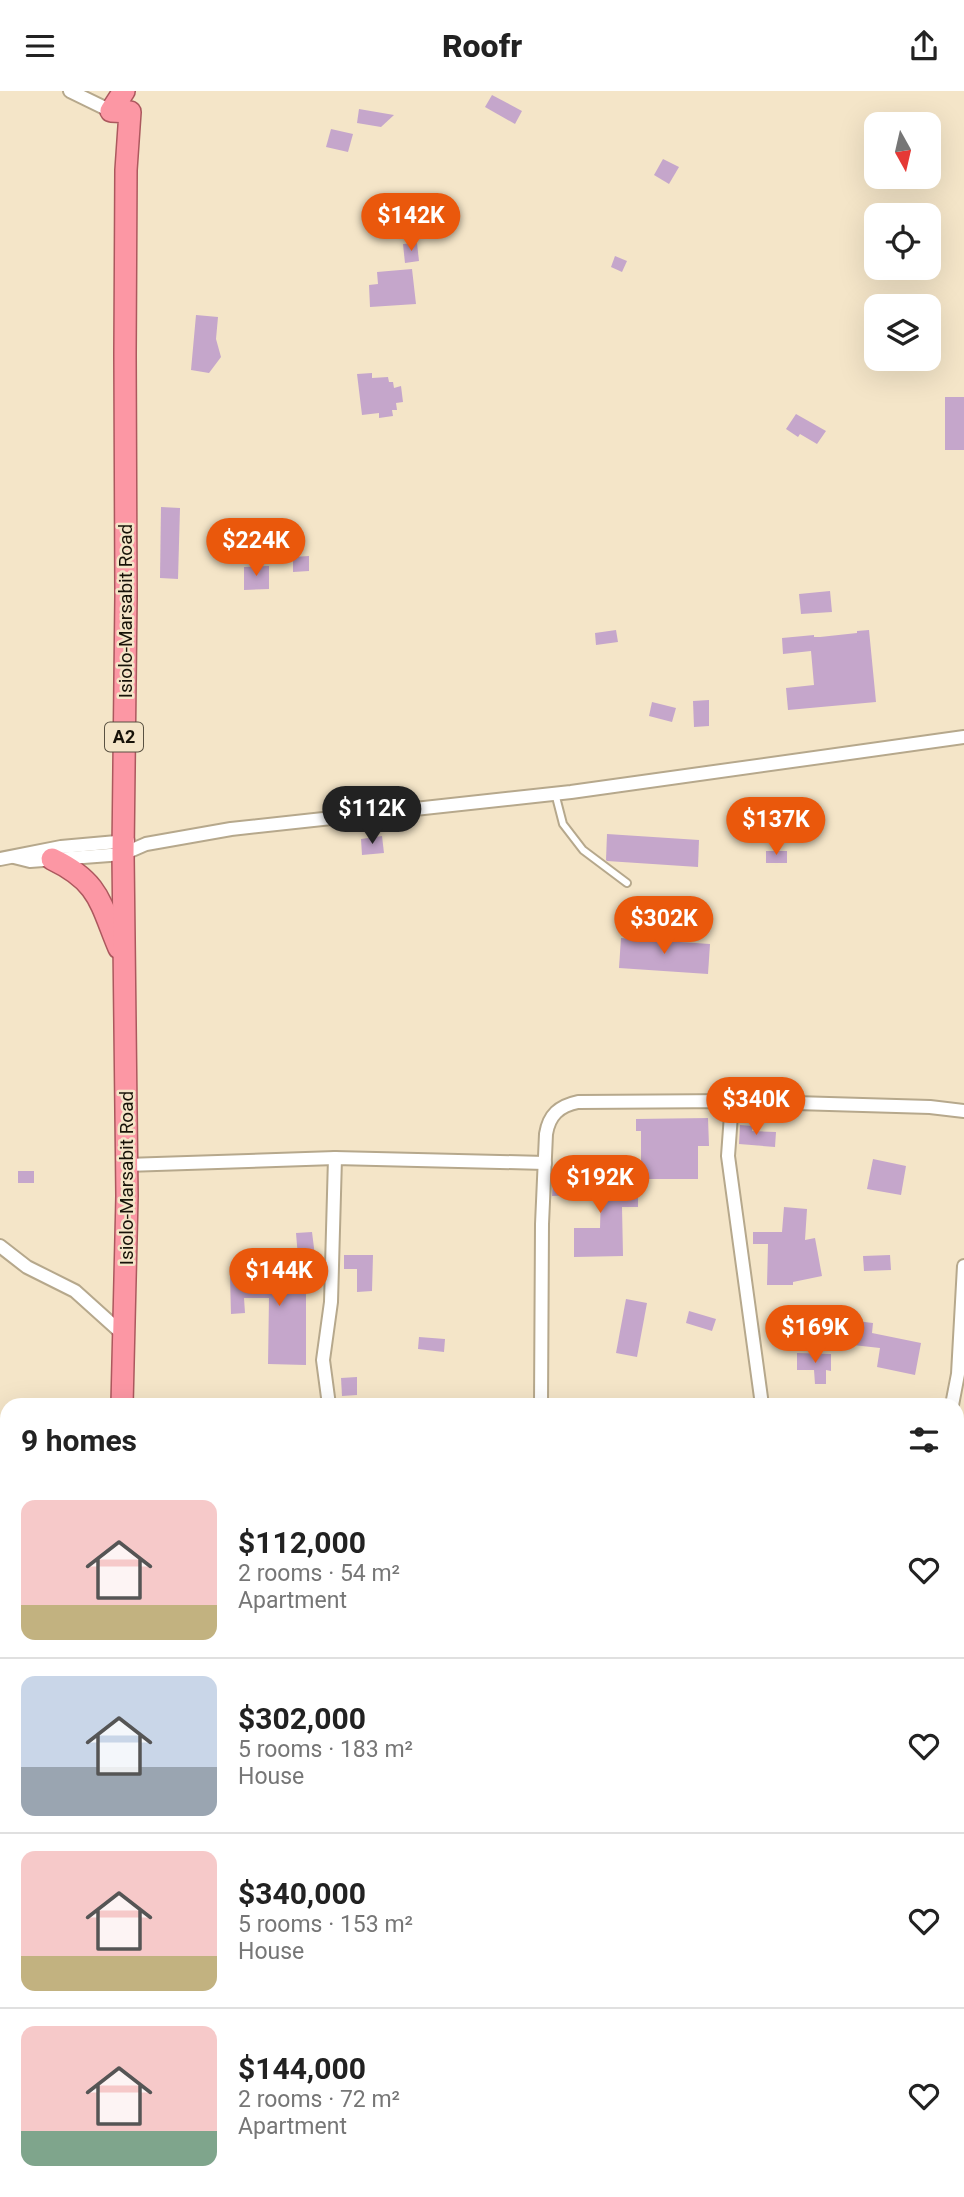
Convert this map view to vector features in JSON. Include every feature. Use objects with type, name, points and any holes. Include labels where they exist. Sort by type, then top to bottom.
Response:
[{"type":"highway","points":[[111,111],[124,91]]},
{"type":"highway","name":"Isiolo-Marsabit Road","points":[[111,111],[130,111],[126,210],[123,847],[126,1165],[122,1398]]},
{"type":"highway","points":[[52,859],[76,871],[96,892],[123,960]]},
{"type":"street","points":[[70,91],[111,111]]},
{"type":"street","points":[[14,857],[30,861],[52,859],[231,829],[555,793],[964,737]]},
{"type":"street","points":[[0,859],[30,852],[123,847]]},
{"type":"street","points":[[732,1101],[728,1156],[761,1398]]},
{"type":"street","points":[[541,1398],[548,1122],[564,1105],[578,1102],[732,1101],[930,1107],[964,1111]]},
{"type":"street","points":[[328,1398],[323,1360],[331,1302],[335,1159]]},
{"type":"street","points":[[126,1165],[335,1159],[545,1163]]},
{"type":"street","points":[[0,1246],[27,1267],[75,1291],[125,1336]]},
{"type":"street","points":[[953,1398],[958,1374],[964,1266]]},
{"type":"lane","points":[[555,793],[563,824],[583,850],[627,883]]},
{"type":"building","points":[[492,95],[522,111],[515,124],[485,107]]},
{"type":"building","points":[[359,109],[394,115],[381,127],[357,123]]},
{"type":"building","points":[[331,129],[353,134],[348,152],[326,147]]},
{"type":"building","points":[[663,159],[679,167],[669,184],[654,175]]},
{"type":"building","points":[[417,243],[419,261],[405,263],[403,244]]},
{"type":"building","points":[[615,256],[627,261],[622,272],[611,267]]},
{"type":"building","points":[[412,269],[416,304],[370,307],[369,285],[378,284],[377,272]]},
{"type":"building","points":[[196,315],[218,317],[216,339],[221,357],[209,373],[191,370]]},
{"type":"building","points":[[372,373],[372,378],[388,377],[394,388],[401,386],[403,402],[396,403],[397,410],[392,410],[393,416],[379,418],[379,413],[362,415],[357,374]]},
{"type":"building","points":[[945,397],[964,397],[964,450],[945,450]]},
{"type":"building","points":[[796,414],[826,431],[817,444],[786,429]]},
{"type":"building","points":[[161,507],[180,508],[178,579],[160,578]]},
{"type":"building","points":[[309,556],[309,571],[293,572],[293,557]]},
{"type":"building","points":[[269,566],[269,589],[244,590],[244,567]]},
{"type":"building","points":[[830,591],[832,612],[801,614],[799,594]]},
{"type":"building","points":[[616,630],[618,642],[596,645],[595,633]]},
{"type":"building","points":[[869,630],[876,702],[788,710],[786,688],[814,685],[811,651],[783,654],[782,638],[814,635],[820,637]]},
{"type":"building","points":[[709,700],[709,726],[694,727],[693,701]]},
{"type":"building","points":[[652,702],[676,708],[672,722],[649,716]]},
{"type":"building","points":[[607,834],[699,840],[698,867],[607,861]]},
{"type":"building","points":[[382,836],[384,853],[362,855],[361,839]]},
{"type":"building","points":[[766,851],[787,851],[787,863],[766,863]]},
{"type":"building","points":[[657,900],[677,902],[677,916],[656,914]]},
{"type":"building","points":[[621,938],[710,944],[708,974],[619,968]]},
{"type":"building","points":[[708,1118],[709,1146],[698,1146],[698,1179],[641,1179],[641,1131],[636,1131],[636,1119]]},
{"type":"building","points":[[740,1125],[753,1126],[752,1131],[776,1132],[775,1147],[739,1144]]},
{"type":"building","points":[[873,1159],[906,1166],[901,1195],[867,1189]]},
{"type":"building","points":[[18,1171],[34,1171],[34,1183],[18,1183]]},
{"type":"building","points":[[588,1177],[588,1183],[638,1183],[638,1207],[622,1207],[623,1256],[574,1257],[574,1228],[600,1228],[601,1194],[552,1196],[553,1179]]},
{"type":"building","points":[[784,1207],[807,1209],[805,1240],[815,1238],[822,1276],[793,1282],[793,1285],[767,1285],[768,1244],[753,1244],[753,1232],[782,1232]]},
{"type":"building","points":[[312,1232],[315,1256],[298,1257],[296,1233]]},
{"type":"building","points":[[344,1255],[373,1255],[372,1291],[357,1292],[357,1269],[344,1269]]},
{"type":"building","points":[[890,1255],[891,1270],[864,1271],[863,1256]]},
{"type":"building","points":[[276,1261],[306,1261],[306,1365],[268,1364],[269,1298],[244,1298],[245,1313],[231,1314],[230,1276],[264,1276],[265,1267]]},
{"type":"building","points":[[626,1299],[647,1303],[637,1357],[616,1353]]},
{"type":"building","points":[[689,1311],[716,1319],[712,1331],[686,1323]]},
{"type":"building","points":[[856,1321],[873,1323],[872,1333],[921,1343],[915,1375],[877,1367],[880,1348],[853,1345]]},
{"type":"building","points":[[419,1337],[445,1339],[444,1352],[418,1349]]},
{"type":"building","points":[[797,1353],[831,1354],[831,1371],[826,1370],[826,1384],[815,1384],[814,1370],[797,1370]]},
{"type":"building","points":[[357,1377],[357,1395],[342,1396],[341,1378]]}]
